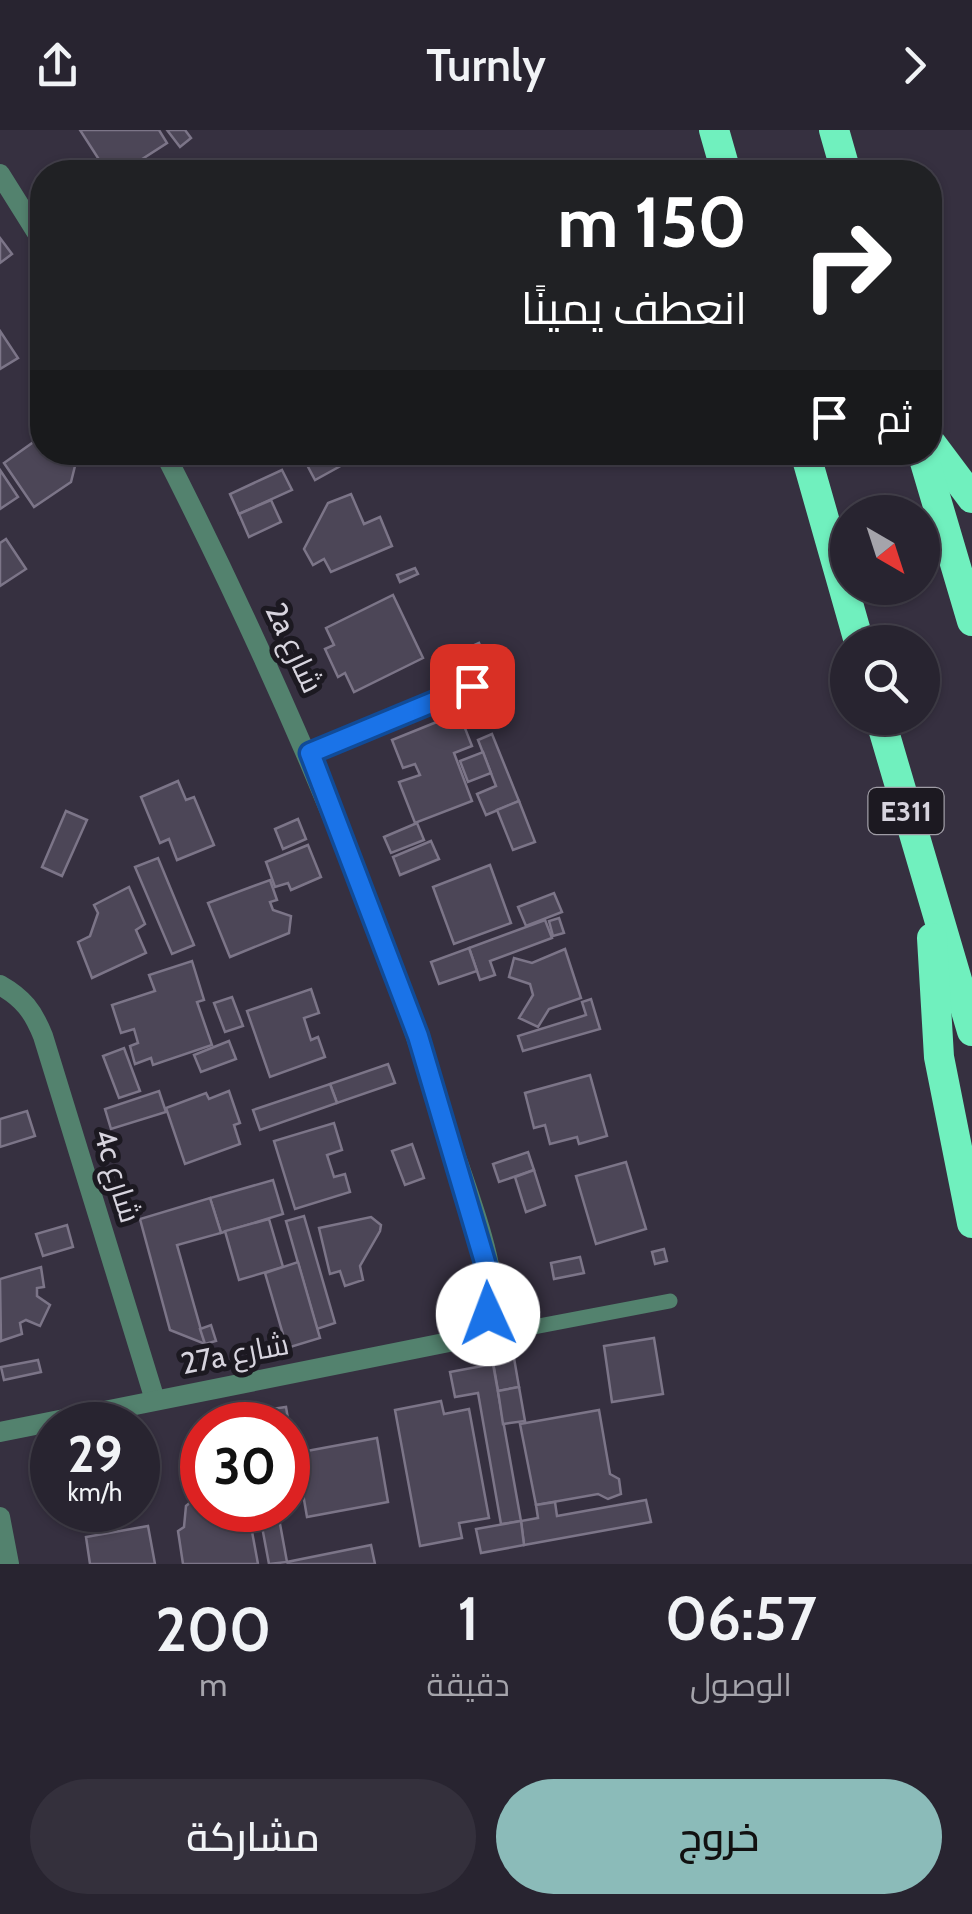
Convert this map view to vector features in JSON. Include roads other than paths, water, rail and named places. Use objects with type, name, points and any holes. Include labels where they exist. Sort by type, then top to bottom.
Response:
[{"type":"highway","points":[[714,130],[723,160]]},
{"type":"highway","points":[[834,130],[843,160]]},
{"type":"highway","points":[[942,458],[972,498]]},
{"type":"highway","points":[[809,465],[854,625]]},
{"type":"highway","points":[[926,465],[972,621]]},
{"type":"highway","name":"E311","points":[[885,735],[972,1031]]},
{"type":"highway","points":[[933,905],[939,1057],[972,1223]]},
{"type":"street","points":[[0,174],[30,222]]},
{"type":"street","name":"2a شارع","points":[[170,465],[310,753],[418,1036],[466,1191],[492,1296],[478,1328]]},
{"type":"street","name":"4c شارع","points":[[0,985],[18,995],[34,1013],[43,1036],[155,1400]]},
{"type":"street","name":"27a شارع","points":[[0,1432],[446,1344],[478,1328]]},
{"type":"street","points":[[0,1518],[9,1564]]},
{"type":"lane","points":[[310,753],[472,686]]},
{"type":"lane","points":[[478,1328],[502,1333],[670,1301]]}]
